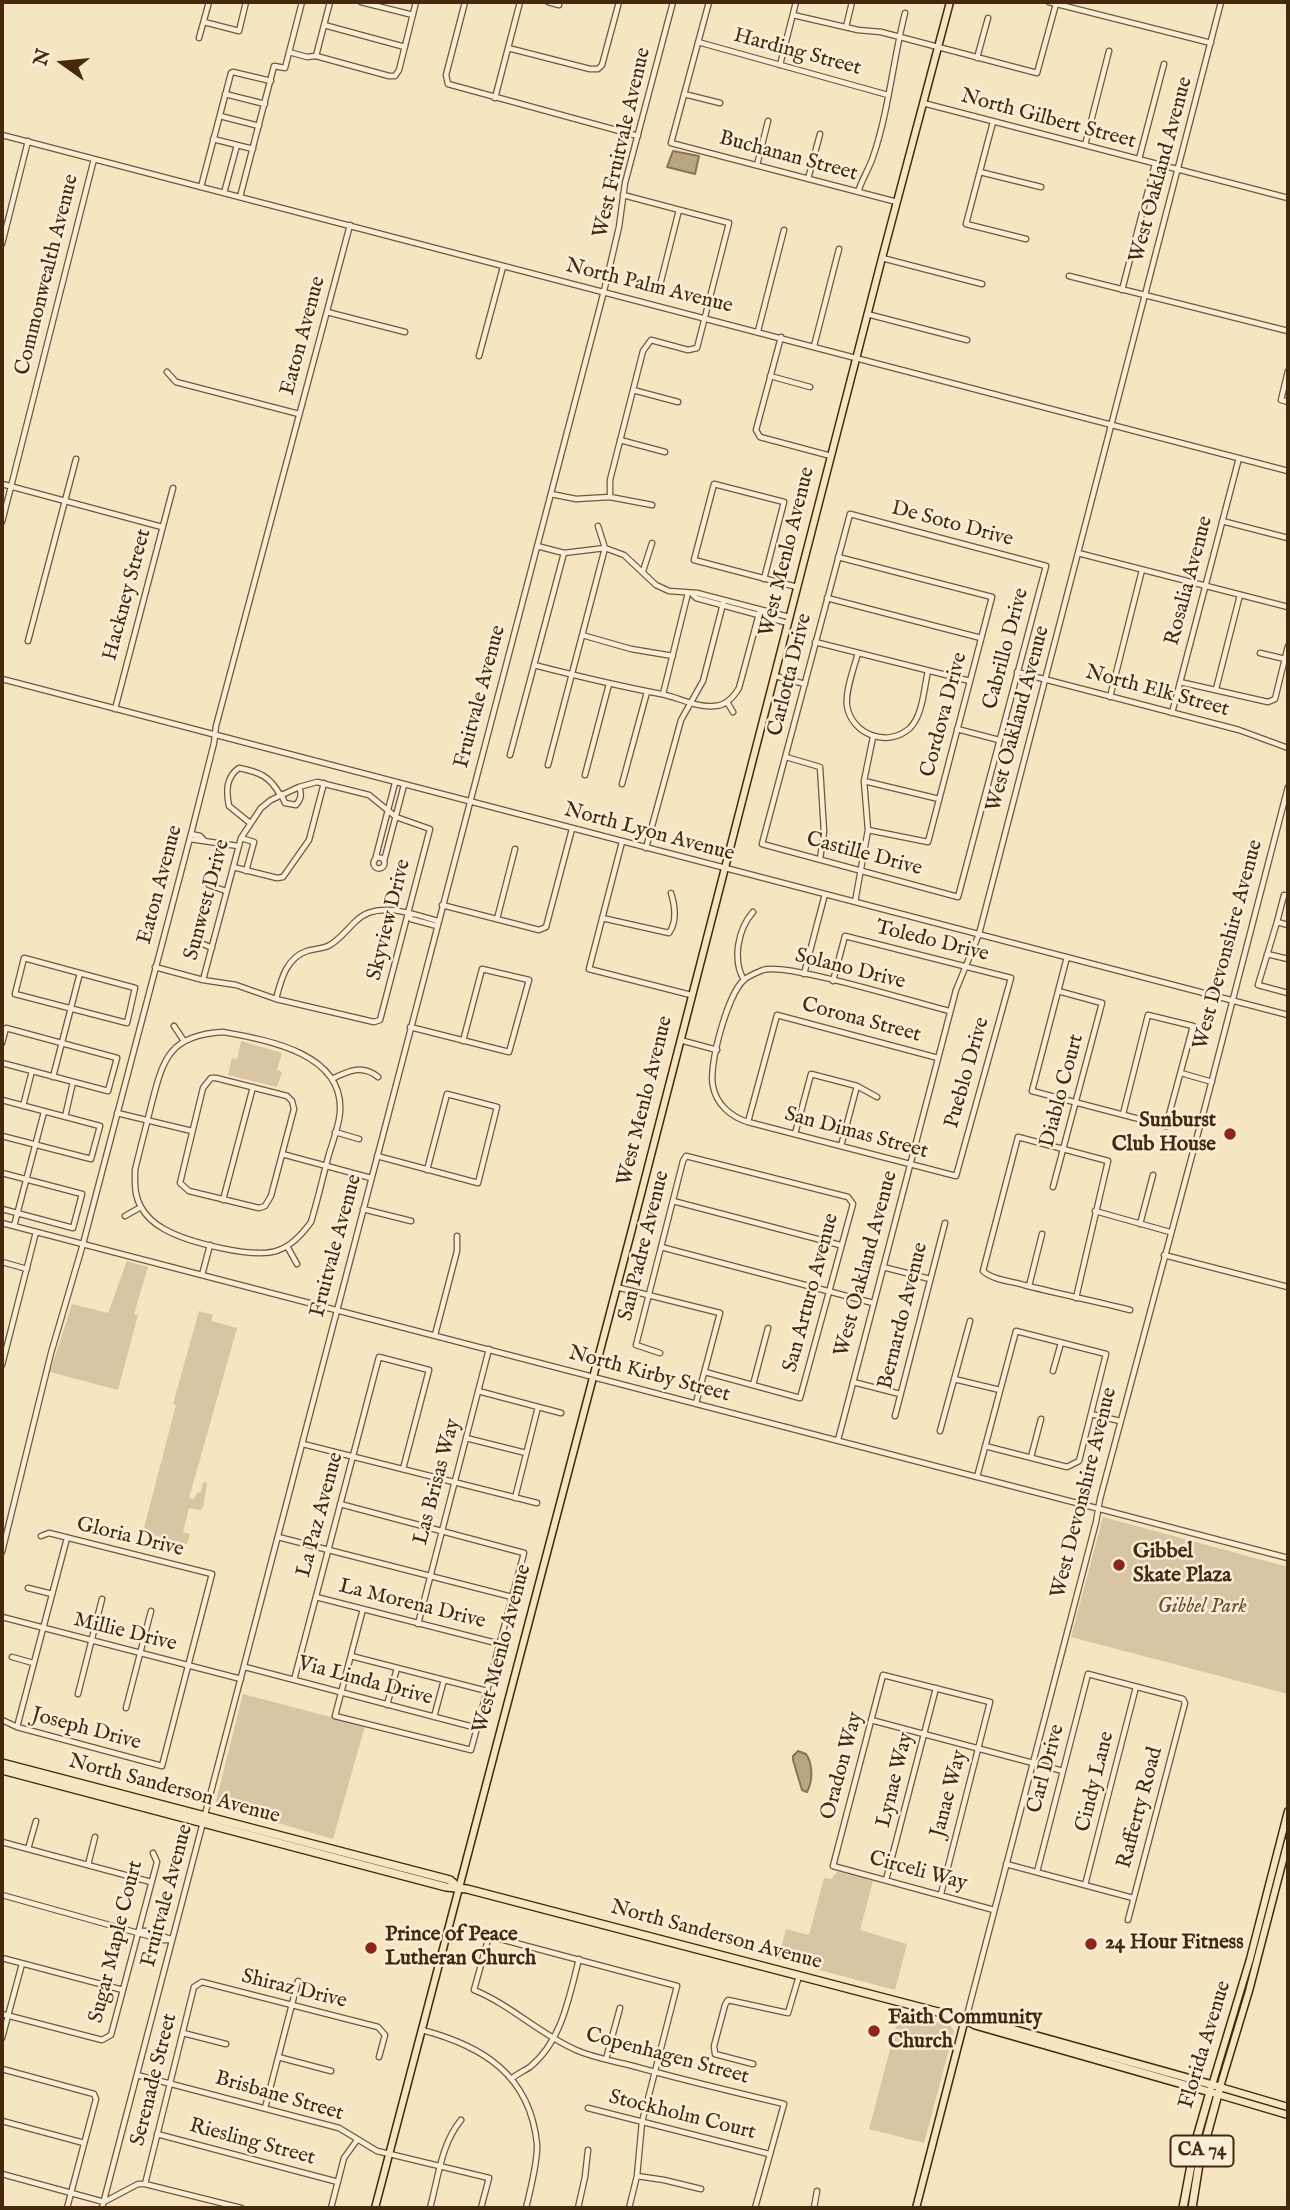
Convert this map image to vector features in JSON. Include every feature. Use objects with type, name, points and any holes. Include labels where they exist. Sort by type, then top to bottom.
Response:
[{"type":"highway","name":"North Sanderson Avenue","points":[[2,1763],[304,1850],[448,1888],[458,1887],[965,2019],[976,2019],[1155,2068],[1215,2090]]},
{"type":"highway","name":"North Sanderson Avenue","points":[[2,1770],[334,1850],[450,1880],[458,1887]]},
{"type":"highway","points":[[304,1850],[307,1847],[331,1853],[334,1850]]},
{"type":"highway","name":"North Sanderson Avenue","points":[[965,2019],[975,2025],[1124,2068],[1215,2090]]},
{"type":"highway","points":[[1145,2066],[1125,2064],[1124,2068],[1152,2072],[1155,2068]]},
{"type":"highway","name":"Florida Avenue","points":[[1183,2208],[1195,2144],[1215,2090]]},
{"type":"highway","name":"Florida Avenue","points":[[1192,2208],[1215,2090]]},
{"type":"main road","name":"West Menlo Avenue","points":[[375,2208],[950,2]]},
{"type":"main road","name":"Florida Avenue","points":[[1215,2090],[1288,1811]]},
{"type":"main road","name":"Florida Avenue","points":[[1215,2090],[1249,1991],[1288,1841]]},
{"type":"main road","name":"West Devonshire Avenue","points":[[916,2208],[965,2019]]},
{"type":"main road","points":[[1215,2090],[1288,2111]]},
{"type":"main road","points":[[1215,2090],[1278,2112],[1288,2111]]},
{"type":"street","points":[[199,38],[209,2]]},
{"type":"street","points":[[204,22],[239,31],[246,2]]},
{"type":"street","points":[[240,197],[274,66],[285,68],[302,2]]},
{"type":"street","points":[[316,56],[330,2]]},
{"type":"street","points":[[361,2],[413,15]]},
{"type":"street","points":[[289,52],[395,76],[416,2]]},
{"type":"street","points":[[466,2],[446,75],[448,84],[638,136]]},
{"type":"street","points":[[495,98],[520,2]]},
{"type":"street","points":[[548,2],[559,5]]},
{"type":"street","points":[[508,48],[598,69],[602,65],[619,2]]},
{"type":"street","name":"West Fruitvale Avenue","points":[[604,291],[619,228],[623,195],[673,2]]},
{"type":"street","points":[[709,2],[684,94],[720,103]]},
{"type":"street","points":[[780,65],[796,2]]},
{"type":"street","points":[[846,27],[852,2]]},
{"type":"street","points":[[1049,2],[1211,43]]},
{"type":"street","name":"West Oakland Avenue","points":[[838,1440],[950,1011],[979,934],[1222,2]]},
{"type":"street","points":[[793,15],[881,32],[1037,74],[1056,4]]},
{"type":"street","points":[[858,192],[873,158],[905,13]]},
{"type":"street","points":[[977,58],[988,18]]},
{"type":"street","points":[[324,26],[405,47]]},
{"type":"street","name":"Harding Street","points":[[698,42],[888,95]]},
{"type":"street","points":[[1084,145],[1109,51]]},
{"type":"street","points":[[1139,159],[1164,64]]},
{"type":"street","points":[[201,187],[231,73],[271,81]]},
{"type":"street","points":[[225,94],[265,104]]},
{"type":"street","name":"Buchanan Street","points":[[684,94],[671,143],[897,202]]},
{"type":"street","name":"North Gilbert Street","points":[[923,103],[1288,198]]},
{"type":"street","points":[[220,116],[259,126]]},
{"type":"street","points":[[757,165],[768,121]]},
{"type":"street","points":[[993,122],[966,224],[1026,239]]},
{"type":"street","points":[[808,179],[820,134]]},
{"type":"street","name":"North Palm Avenue","points":[[2,135],[1288,471]]},
{"type":"street","points":[[214,139],[253,149]]},
{"type":"street","points":[[2,244],[28,141]]},
{"type":"street","points":[[224,193],[237,145]]},
{"type":"street","name":"Commonwealth Avenue","points":[[2,522],[94,159]]},
{"type":"street","points":[[1122,290],[1155,164]]},
{"type":"street","points":[[980,172],[1041,187]]},
{"type":"street","points":[[610,497],[610,480],[646,343],[655,340],[693,350],[699,343],[729,223],[623,195]]},
{"type":"street","points":[[660,285],[679,210]]},
{"type":"street","name":"Eaton Avenue","points":[[2,1552],[47,1367],[83,1244],[350,225]]},
{"type":"street","points":[[758,331],[784,230]]},
{"type":"street","points":[[814,346],[839,249]]},
{"type":"street","points":[[882,258],[982,284]]},
{"type":"street","points":[[479,356],[503,267]]},
{"type":"street","points":[[1069,276],[1288,331]]},
{"type":"street","name":"Fruitvale Avenue","points":[[103,2208],[604,291]]},
{"type":"street","points":[[327,312],[405,332]]},
{"type":"street","points":[[867,314],[967,340]]},
{"type":"street","points":[[781,337],[756,430],[760,437],[831,456]]},
{"type":"street","points":[[1288,371],[1281,400],[1288,402]]},
{"type":"street","points":[[167,372],[176,382],[299,414]]},
{"type":"street","points":[[770,376],[810,387]]},
{"type":"street","points":[[633,390],[678,402]]},
{"type":"street","points":[[620,440],[665,452]]},
{"type":"street","name":"Rosalia Avenue","points":[[1172,713],[1239,458]]},
{"type":"street","points":[[28,641],[76,459]]},
{"type":"street","points":[[2,484],[162,527]]},
{"type":"street","points":[[764,579],[784,502],[714,484],[694,560],[764,579],[797,587]]},
{"type":"street","name":"Hackney Street","points":[[115,709],[173,488]]},
{"type":"street","points":[[551,494],[576,499],[610,497],[652,505]]},
{"type":"street","name":"Carlotta Drive","points":[[762,844],[850,514]]},
{"type":"street","name":"De Soto Drive","points":[[850,514],[1046,566]]},
{"type":"street","points":[[1222,522],[1288,538]]},
{"type":"street","points":[[548,765],[605,548],[598,526]]},
{"type":"street","points":[[643,571],[652,543]]},
{"type":"street","points":[[537,546],[564,552],[605,548],[624,555],[656,585],[669,591],[690,593],[696,598],[788,620]]},
{"type":"street","points":[[510,755],[564,552]]},
{"type":"street","points":[[1078,553],[1239,597],[1288,607]]},
{"type":"street","name":"Cordova Drive","points":[[838,557],[992,597],[928,842],[868,830]]},
{"type":"street","name":"Cabrillo Drive","points":[[958,897],[1046,566]]},
{"type":"street","points":[[1110,697],[1142,570]]},
{"type":"street","points":[[663,694],[690,593]]},
{"type":"street","points":[[1216,689],[1239,597]]},
{"type":"street","points":[[827,598],[981,638]]},
{"type":"street","points":[[646,848],[681,720],[703,681],[724,603]]},
{"type":"street","points":[[534,665],[714,706],[727,702],[738,688],[759,612]]},
{"type":"street","points":[[582,635],[631,649],[673,656]]},
{"type":"street","points":[[815,642],[970,681]]},
{"type":"street","points":[[1180,682],[1268,702],[1275,699],[1288,646]]},
{"type":"street","points":[[858,653],[847,705],[861,730],[873,737],[891,737],[909,728],[918,715],[928,671]]},
{"type":"street","points":[[1261,653],[1285,659]]},
{"type":"street","name":"North Elk Street","points":[[1017,672],[1239,730],[1288,748]]},
{"type":"street","points":[[774,676],[805,684]]},
{"type":"street","name":"North Lyon Avenue","points":[[2,679],[1288,1015]]},
{"type":"street","points":[[585,775],[609,684]]},
{"type":"street","points":[[622,784],[647,692]]},
{"type":"street","points":[[727,702],[733,712]]},
{"type":"street","name":"Cabrillo Drive","points":[[957,729],[999,740]]},
{"type":"street","points":[[855,902],[868,830],[864,781],[873,737]]},
{"type":"street","points":[[786,757],[820,767],[824,832],[820,859]]},
{"type":"street","points":[[250,823],[229,806],[228,787],[233,772],[239,768],[263,775],[274,782],[285,803],[296,805],[302,793],[299,787]]},
{"type":"street","points":[[864,781],[939,799]]},
{"type":"street","name":"Sunwest Drive","points":[[203,980],[241,838],[261,808],[280,794],[317,782],[324,783],[369,795],[396,817],[430,829]]},
{"type":"street","points":[[233,867],[277,878],[283,877],[309,840],[324,783]]},
{"type":"street","points":[[396,783],[375,860],[379,857],[384,861],[404,785]]},
{"type":"street","name":"West Devonshire Avenue","points":[[965,2019],[1288,787]]},
{"type":"street","points":[[391,801],[400,803]]},
{"type":"street","name":"Skyview Drive","points":[[276,999],[374,1022],[382,1018],[430,829]]},
{"type":"street","points":[[442,905],[539,930],[546,927],[572,829]]},
{"type":"street","points":[[190,836],[199,841],[203,839],[238,846]]},
{"type":"street","points":[[241,838],[254,842],[246,871]]},
{"type":"street","points":[[622,842],[589,969],[691,995]]},
{"type":"street","name":"Castille Drive","points":[[762,844],[958,897]]},
{"type":"street","points":[[497,919],[515,849]]},
{"type":"street","points":[[209,885],[226,891]]},
{"type":"street","points":[[602,918],[669,933],[675,906],[671,893]]},
{"type":"street","points":[[804,974],[825,894]]},
{"type":"street","points":[[1288,896],[1284,895],[1258,985],[1288,993]]},
{"type":"street","points":[[155,967],[203,980],[236,985],[276,999],[281,979],[292,959],[306,951],[328,946],[362,915],[384,909],[409,914],[411,919],[437,924]]},
{"type":"street","points":[[748,1122],[731,1115],[723,1108],[713,1086],[713,1071],[733,995],[744,980],[737,968],[737,952],[746,920],[753,912]]},
{"type":"street","points":[[1276,922],[1288,925]]},
{"type":"street","name":"Toledo Drive","points":[[833,981],[845,936],[1011,978]]},
{"type":"street","points":[[194,940],[212,948]]},
{"type":"street","points":[[1267,954],[1288,960]]},
{"type":"street","points":[[1067,957],[1032,1091],[1166,1126],[1193,1026],[1148,1015],[1123,1114]]},
{"type":"street","points":[[24,958],[80,973],[135,988],[127,1023],[15,994],[24,958]]},
{"type":"street","points":[[410,1027],[463,1041],[509,1052],[529,980],[482,969],[463,1041]]},
{"type":"street","name":"Solano Drive","points":[[744,980],[764,970],[785,969],[950,1011]]},
{"type":"street","points":[[53,1077],[80,973]]},
{"type":"street","name":"Pueblo Drive","points":[[956,1176],[1011,978]]},
{"type":"street","name":"Diablo Court","points":[[1053,1187],[1102,1003],[1058,991]]},
{"type":"street","name":"Corona Street","points":[[748,1122],[777,1015],[937,1058]]},
{"type":"street","points":[[174,1026],[184,1041]]},
{"type":"street","points":[[2,1043],[6,1028],[117,1058],[108,1091],[2,1063]]},
{"type":"street","points":[[203,1034],[234,1034],[303,1054],[320,1065],[332,1080],[339,1099],[340,1112],[311,1222],[300,1236],[287,1246],[268,1253],[252,1254],[210,1245],[162,1228],[141,1207],[134,1187],[135,1170],[164,1061],[184,1041],[203,1034]]},
{"type":"street","points":[[679,1040],[717,1050]]},
{"type":"street","points":[[332,1080],[357,1069],[378,1077]]},
{"type":"street","points":[[23,1106],[32,1071]]},
{"type":"street","points":[[1181,1073],[1212,1082]]},
{"type":"street","points":[[795,1134],[811,1074],[857,1086],[877,1097]]},
{"type":"street","points":[[211,1079],[287,1096],[292,1101],[294,1109],[271,1196],[265,1206],[259,1208],[189,1191],[180,1183],[192,1131],[203,1088],[211,1079]]},
{"type":"street","points":[[65,1117],[74,1082]]},
{"type":"street","points":[[841,1146],[857,1086]]},
{"type":"street","points":[[223,1200],[253,1087]]},
{"type":"street","points":[[377,1156],[427,1170],[478,1183],[497,1107],[447,1094],[427,1170]]},
{"type":"street","points":[[2,1100],[100,1126],[91,1159],[2,1136]]},
{"type":"street","points":[[14,1226],[44,1111]]},
{"type":"street","points":[[117,1113],[192,1131]]},
{"type":"street","name":"San Dimas Street","points":[[748,1122],[956,1176]]},
{"type":"street","points":[[335,1132],[359,1139]]},
{"type":"street","points":[[1076,1298],[1108,1161],[1018,1137],[983,1271],[989,1276],[1076,1298],[1130,1310]]},
{"type":"street","points":[[282,1154],[371,1178]]},
{"type":"street","name":"San Padre Avenue","points":[[660,1353],[636,1345],[686,1156],[848,1197]]},
{"type":"street","points":[[2,1173],[82,1194],[73,1228],[2,1209]]},
{"type":"street","points":[[1140,1224],[1153,1174]]},
{"type":"street","name":"San Arturo Avenue","points":[[753,1385],[800,1398],[827,1291],[853,1204],[848,1197]]},
{"type":"street","points":[[673,1201],[840,1245]]},
{"type":"street","points":[[125,1216],[141,1207]]},
{"type":"street","points":[[363,1209],[411,1222]]},
{"type":"street","points":[[1095,1211],[1170,1232]]},
{"type":"street","name":"North Kirby Street","points":[[2,1223],[1288,1558]]},
{"type":"street","name":"Bernardo Avenue","points":[[895,1416],[945,1223]]},
{"type":"street","points":[[2,1365],[36,1232]]},
{"type":"street","points":[[1029,1286],[1042,1234]]},
{"type":"street","points":[[435,1335],[457,1251],[457,1236]]},
{"type":"street","points":[[202,1275],[210,1245]]},
{"type":"street","points":[[287,1246],[297,1264]]},
{"type":"street","points":[[661,1247],[873,1303]]},
{"type":"street","points":[[1164,1255],[1288,1287]]},
{"type":"street","points":[[2,1262],[27,1269]]},
{"type":"street","points":[[883,1267],[930,1279]]},
{"type":"street","points":[[616,1287],[720,1313],[696,1403]]},
{"type":"street","points":[[940,1431],[970,1321]]},
{"type":"street","points":[[705,1372],[753,1385],[768,1328]]},
{"type":"street","points":[[977,1476],[985,1446],[1000,1391],[1016,1331],[1106,1354],[1079,1461],[1067,1466],[985,1446]]},
{"type":"street","points":[[1053,1371],[1061,1343]]},
{"type":"street","name":"Las Brisas Way","points":[[418,1624],[489,1349]]},
{"type":"street","name":"La Paz Avenue","points":[[294,1680],[379,1357],[429,1370],[403,1469]]},
{"type":"street","points":[[954,1379],[1000,1391]]},
{"type":"street","points":[[853,1382],[900,1394]]},
{"type":"street","points":[[478,1391],[561,1413]]},
{"type":"street","points":[[515,1498],[538,1407]]},
{"type":"street","points":[[1091,1414],[1121,1421]]},
{"type":"street","points":[[1031,1457],[1041,1419]]},
{"type":"street","points":[[466,1438],[526,1453]]},
{"type":"street","points":[[303,1444],[537,1503]]},
{"type":"street","points":[[340,1504],[524,1553],[471,1751],[335,1716],[363,1609]]},
{"type":"street","name":"Gloria Drive","points":[[41,1536],[49,1533],[212,1574],[189,1665]]},
{"type":"street","points":[[278,1537],[512,1597]]},
{"type":"street","points":[[17,1727],[67,1538]]},
{"type":"street","points":[[28,1588],[52,1594]]},
{"type":"street","name":"La Morena Drive","points":[[316,1597],[499,1644]]},
{"type":"street","points":[[78,1694],[102,1599]]},
{"type":"street","points":[[126,1708],[151,1611]]},
{"type":"street","name":"Millie Drive","points":[[2,1617],[241,1679]]},
{"type":"street","points":[[351,1656],[487,1691]]},
{"type":"street","points":[[12,1657],[33,1662]]},
{"type":"street","name":"Joseph Drive","points":[[2,1720],[17,1727],[162,1766],[189,1665]]},
{"type":"street","name":"Via Linda Drive","points":[[245,1667],[477,1728]]},
{"type":"street","points":[[387,1705],[397,1668]]},
{"type":"street","name":"Carl Drive","points":[[1037,1872],[1088,1674],[1136,1687]]},
{"type":"street","name":"Oradon Way","points":[[833,1866],[883,1675],[936,1688]]},
{"type":"street","points":[[434,1717],[444,1680]]},
{"type":"street","name":"Rafferty Road","points":[[1128,1920],[1185,1703],[1183,1699],[1136,1687]]},
{"type":"street","name":"Cindy Lane","points":[[1086,1885],[1136,1687]]},
{"type":"street","name":"Janae Way","points":[[936,1688],[990,1702],[941,1894]]},
{"type":"street","name":"Lynae Way","points":[[886,1880],[936,1688]]},
{"type":"street","points":[[871,1720],[1063,1771]]},
{"type":"street","points":[[29,1849],[36,1821]]},
{"type":"street","points":[[88,1864],[95,1837]]},
{"type":"street","points":[[2,1842],[152,1881]]},
{"type":"street","name":"Sugar Maple Court","points":[[5,2015],[102,2040],[111,2035],[157,1862],[153,1853]]},
{"type":"street","points":[[1006,1864],[1133,1898]]},
{"type":"street","name":"Circeli Way","points":[[833,1866],[994,1910]]},
{"type":"street","points":[[2,1895],[163,1940],[172,1940]]},
{"type":"street","name":"Copenhagen Street","points":[[579,1959],[489,1936],[474,1990],[508,2006],[553,2038],[577,2050],[655,2073],[784,2104],[769,2154]]},
{"type":"street","points":[[2,1958],[123,1990]]},
{"type":"street","points":[[511,2079],[530,2067],[553,2038],[562,2022],[579,1959],[677,1986],[642,2122],[637,2176],[629,2208]]},
{"type":"street","points":[[2,2038],[5,2015],[22,1964]]},
{"type":"street","points":[[753,2064],[716,2054],[714,2046],[728,2000],[788,2013],[799,1976]]},
{"type":"street","points":[[265,2108],[298,1981]]},
{"type":"street","name":"Shiraz Drive","points":[[197,1984],[202,1982],[378,2027],[385,2035],[379,2057]]},
{"type":"street","name":"Serenade Street","points":[[145,2184],[194,1987],[197,1984]]},
{"type":"street","points":[[606,2059],[620,2008]]},
{"type":"street","points":[[421,2030],[453,2039],[479,2051],[511,2079],[526,2101],[537,2146],[526,2208]]},
{"type":"street","points":[[183,2033],[226,2044]]},
{"type":"street","points":[[278,2057],[331,2071]]},
{"type":"street","points":[[2,2068],[94,2094],[96,2099],[67,2208]]},
{"type":"street","name":"Brisbane Street","points":[[137,2075],[339,2128],[377,2151],[489,2178],[481,2208]]},
{"type":"street","name":"Stockholm Court","points":[[588,2108],[769,2154]]},
{"type":"street","points":[[430,2208],[451,2132],[461,2120]]},
{"type":"street","points":[[2,2121],[84,2143]]},
{"type":"street","name":"Riesling Street","points":[[157,2134],[338,2182]]},
{"type":"street","points":[[331,2208],[345,2158],[356,2140]]},
{"type":"street","points":[[578,2208],[588,2150]]},
{"type":"street","points":[[755,2208],[769,2154]]},
{"type":"street","points":[[2,2174],[104,2202],[138,2184],[145,2184],[241,2208]]},
{"type":"street","points":[[637,2176],[701,2189]]},
{"type":"street","points":[[814,2208],[817,2191]]},
{"type":"green space","points":[[241,1041],[282,1053],[277,1070],[282,1072],[277,1087],[228,1075],[232,1058],[237,1059]]},
{"type":"green space","points":[[127,1261],[148,1267],[134,1314],[138,1315],[118,1390],[50,1372],[72,1304],[108,1313]]},
{"type":"green space","points":[[199,1311],[213,1315],[211,1321],[237,1328],[189,1498],[194,1499],[197,1493],[201,1492],[203,1482],[207,1483],[203,1508],[189,1508],[183,1532],[190,1534],[187,1544],[143,1532],[176,1405],[173,1404]]},
{"type":"green space","name":"Gibbel Park","points":[[1103,1517],[1288,1567],[1288,1694],[1071,1637]]},
{"type":"green space","points":[[243,1694],[365,1726],[333,1839],[215,1805]]},
{"type":"green space","points":[[838,1871],[873,1881],[860,1930],[907,1944],[895,1990],[778,1959],[786,1929],[809,1935],[824,1878],[831,1879]]},
{"type":"green space","points":[[900,2012],[950,2025],[954,2031],[924,2143],[869,2129]]},
{"type":"shaded area","points":[[673,151],[699,156],[695,174],[667,167]]},
{"type":"shaded area","points":[[798,1751],[806,1754],[810,1763],[811,1778],[807,1792],[802,1790],[793,1760]]},
{"type":"place","name":"Sunburst Club House","points":[[1230,1134]]},
{"type":"place","name":"Gibbel Skate Plaza","points":[[1119,1565]]},
{"type":"place","name":"24 Hour Fitness","points":[[1091,1944]]},
{"type":"place","name":"Prince of Peace Lutheran Church","points":[[371,1948]]},
{"type":"place","name":"Faith Community Church","points":[[874,2031]]}]
